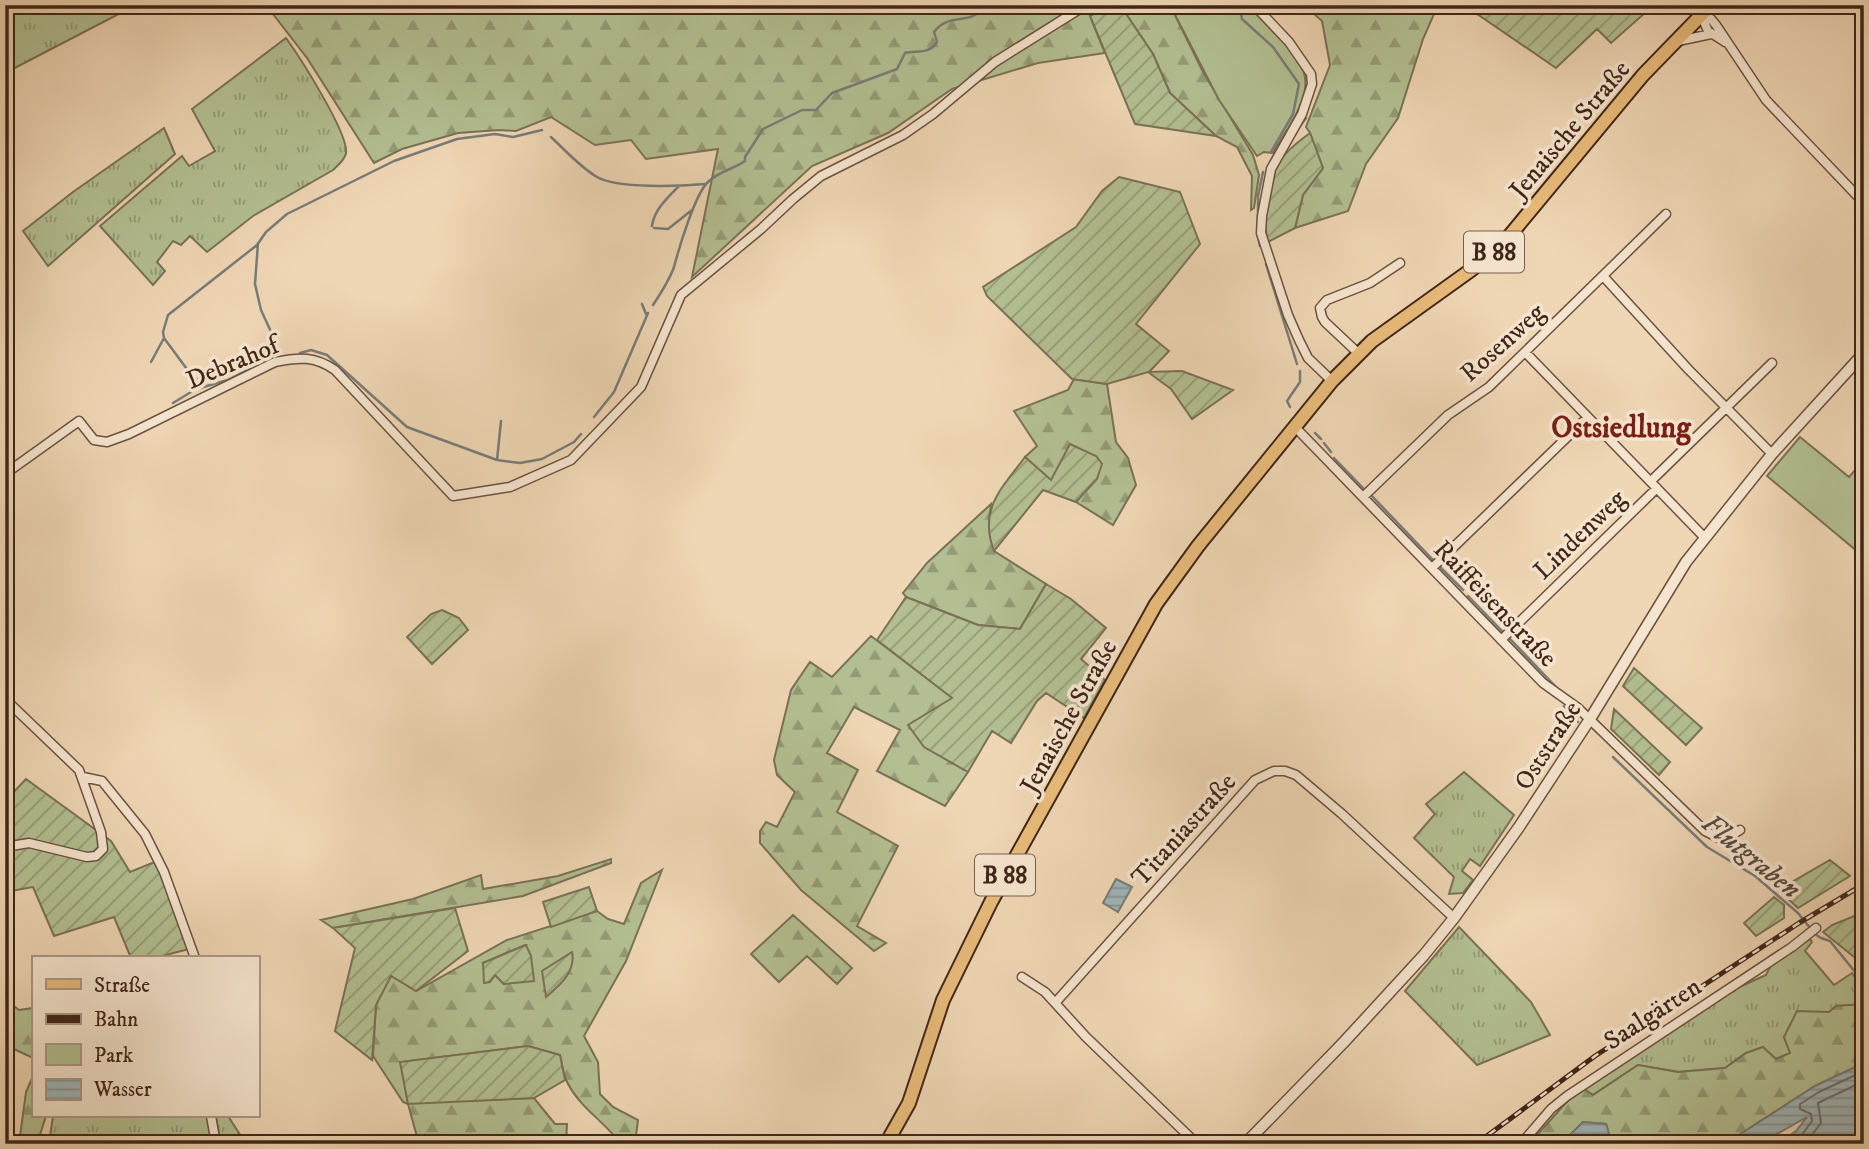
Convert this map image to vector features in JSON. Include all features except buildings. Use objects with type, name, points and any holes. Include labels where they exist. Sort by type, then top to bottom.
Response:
[{"type":"main road","name":"Jenaische Straße","points":[[886,1144],[909,1103],[943,1000],[1005,876],[1156,604],[1198,545],[1358,353],[1501,246],[1643,75],[1706,10]]},
{"type":"street","name":"Debrahof","points":[[5,474],[79,421],[94,440],[107,442],[130,434],[275,362],[297,357],[312,358],[335,370],[453,495],[510,487],[571,460],[641,387],[681,295],[793,199],[821,176],[903,135],[933,114],[995,62],[1086,5]]},
{"type":"street","points":[[1254,5],[1289,42],[1311,74],[1309,96],[1271,169],[1261,233],[1299,340],[1308,358],[1332,381]]},
{"type":"street","points":[[1706,10],[1711,34]]},
{"type":"street","points":[[1706,10],[1766,100],[1864,204]]},
{"type":"street","points":[[1672,43],[1711,34],[1728,43]]},
{"type":"street","name":"Rosenweg","points":[[1363,497],[1448,415],[1489,387],[1666,214]]},
{"type":"street","points":[[1358,353],[1325,322],[1320,308],[1327,300],[1370,283],[1400,263]]},
{"type":"street","points":[[1603,276],[1772,454]]},
{"type":"street","points":[[1525,352],[1704,537]]},
{"type":"street","name":"Oststraße","points":[[1245,1144],[1344,1042],[1424,955],[1454,918],[1519,827],[1590,719],[1661,599],[1704,537],[1772,454],[1864,354]]},
{"type":"street","name":"Lindenweg","points":[[1501,640],[1772,363]]},
{"type":"street","points":[[1432,568],[1588,417]]},
{"type":"street","name":"Raiffeisenstraße","points":[[1295,427],[1543,683],[1590,719],[1705,831],[1723,840],[1740,830]]},
{"type":"street","points":[[5,699],[64,753],[83,777],[101,832],[103,849],[101,854],[87,857],[29,843],[5,846]]},
{"type":"street","name":"Titaniastraße","points":[[1055,1003],[1255,780],[1274,771],[1296,775],[1454,918]]},
{"type":"street","points":[[83,777],[102,781],[145,834],[164,872],[194,956]]},
{"type":"street","name":"Saalgärten","points":[[1521,1144],[1551,1109],[1567,1096],[1813,931]]},
{"type":"street","points":[[1022,977],[1045,992],[1086,1037],[1197,1144]]},
{"type":"street","points":[[211,1118],[216,1144]]},
{"type":"green space","points":[[5,5],[136,5],[5,73]]},
{"type":"green space","points":[[266,5],[1111,5],[1090,16],[1105,53],[1038,63],[952,89],[888,133],[812,166],[692,277],[718,149],[646,159],[631,140],[595,145],[551,117],[516,131],[458,133],[402,149],[374,163],[307,58]]},
{"type":"green space","points":[[1111,5],[1120,5],[1153,54],[1170,93],[1216,136],[1135,124],[1090,16]]},
{"type":"green space","points":[[1120,5],[1170,5],[1203,72],[1253,155],[1259,175],[1254,208],[1251,210],[1252,176],[1237,147],[1216,136],[1170,93],[1153,54]]},
{"type":"green space","points":[[1170,5],[1250,5],[1297,58],[1304,73],[1304,93],[1296,114],[1273,153],[1264,152],[1257,156],[1219,100]]},
{"type":"green space","points":[[1304,5],[1438,5],[1423,39],[1398,118],[1366,164],[1348,211],[1295,228],[1303,195],[1323,168],[1306,127],[1330,65],[1322,21]]},
{"type":"green space","points":[[1464,5],[1654,5],[1611,43],[1597,29],[1556,68]]},
{"type":"green space","points":[[286,38],[332,113],[345,143],[344,158],[333,170],[253,216],[207,252],[190,236],[181,245],[173,241],[157,262],[165,271],[153,285],[100,226],[182,156],[189,166],[215,151],[192,109]]},
{"type":"green space","points":[[164,128],[175,154],[48,266],[23,231]]},
{"type":"green space","points":[[1310,133],[1323,168],[1303,195],[1295,228],[1268,242],[1267,206],[1275,169],[1285,154]]},
{"type":"green space","points":[[1119,177],[1180,192],[1200,244],[1136,324],[1169,351],[1149,372],[1182,371],[1233,390],[1192,419],[1171,389],[1148,372],[1107,384],[1072,379],[987,296],[983,287],[1076,227],[1102,191]]},
{"type":"green space","points":[[1074,379],[1107,384],[1116,442],[1128,458],[1136,485],[1113,525],[1076,502],[1083,493],[1051,481],[1025,457],[1037,446],[1014,411],[1068,390]]},
{"type":"green space","points":[[1800,437],[1849,477],[1864,460],[1864,557],[1767,476]]},
{"type":"green space","points":[[1070,444],[1096,456],[1102,464],[1097,479],[1076,502],[1043,490],[994,551],[989,523],[991,511],[1008,479],[1025,457],[1051,480]]},
{"type":"green space","points":[[991,504],[989,522],[994,551],[1046,584],[1020,629],[978,625],[906,597],[903,593],[927,563]]},
{"type":"green space","points":[[1046,584],[1071,599],[1106,628],[1081,659],[1105,680],[1084,718],[1046,693],[1037,701],[1011,743],[992,731],[968,772],[924,747],[908,725],[952,698],[877,640],[906,597],[978,625],[1020,629]]},
{"type":"green space","points":[[442,610],[459,618],[468,630],[432,664],[407,637],[431,614]]},
{"type":"green space","points":[[871,636],[953,698],[925,747],[968,772],[945,806],[877,771],[900,730],[854,707],[827,753],[858,770],[837,812],[898,846],[857,926],[886,943],[874,951],[801,890],[760,843],[760,831],[766,822],[777,827],[795,792],[777,775],[774,760],[791,690],[810,662],[832,677]]},
{"type":"green space","points":[[1634,668],[1702,728],[1686,745],[1623,686]]},
{"type":"green space","points":[[1614,709],[1670,762],[1659,775],[1611,729]]},
{"type":"green space","points":[[1464,772],[1514,815],[1480,866],[1470,859],[1462,871],[1473,880],[1463,893],[1449,894],[1454,877],[1414,838],[1435,814],[1426,804]]},
{"type":"green space","points":[[26,779],[111,841],[130,872],[157,861],[189,949],[162,956],[130,956],[114,917],[54,936],[33,887],[5,892],[5,801]]},
{"type":"green space","points":[[611,859],[611,863],[523,896],[333,928],[321,920],[413,899],[481,875],[483,889],[558,876]]},
{"type":"green space","points":[[1830,860],[1850,876],[1798,908],[1778,890]]},
{"type":"green space","points":[[662,870],[626,961],[584,1036],[598,1062],[600,1094],[613,1107],[638,1120],[635,1144],[621,1144],[572,1091],[560,1055],[528,1046],[401,1062],[408,1103],[534,1098],[555,1124],[567,1124],[566,1144],[419,1144],[408,1104],[403,1102],[373,1056],[376,1005],[391,975],[416,991],[507,940],[597,911],[608,919],[624,924],[641,883]],"holes":[[[526,945],[504,984],[483,963]]]},
{"type":"green space","points":[[589,887],[597,911],[551,927],[543,902]]},
{"type":"green space","points":[[1774,897],[1784,905],[1784,918],[1756,936],[1744,923]]},
{"type":"green space","points":[[455,908],[468,951],[416,991],[391,976],[376,1005],[372,1060],[335,1031],[355,948],[333,928]]},
{"type":"green space","points":[[1864,912],[1864,965],[1823,932],[1832,925]]},
{"type":"green space","points":[[793,915],[852,968],[837,984],[807,956],[779,982],[751,954]]},
{"type":"green space","points":[[1459,927],[1531,1002],[1550,1035],[1477,1065],[1405,991]]},
{"type":"green space","points":[[1810,939],[1812,942],[1805,951],[1834,985],[1852,973],[1864,990],[1864,1004],[1836,1006],[1830,1012],[1790,1027],[1784,1037],[1791,1053],[1776,1059],[1746,1053],[1725,1068],[1678,1072],[1638,1065],[1593,1095],[1584,1090],[1629,1057],[1735,989],[1766,975],[1772,963]]},
{"type":"green space","points":[[526,945],[531,956],[534,981],[504,984],[495,975],[490,982],[484,983],[483,963]]},
{"type":"green space","points":[[572,952],[569,972],[546,997],[542,971]]},
{"type":"green space","points":[[5,999],[19,1010],[32,1008],[32,1058],[5,1045]]},
{"type":"green space","points":[[1864,1004],[1864,1063],[1815,1086],[1725,1144],[1612,1144],[1606,1124],[1583,1122],[1561,1144],[1529,1144],[1571,1097],[1584,1089],[1593,1095],[1638,1065],[1678,1072],[1725,1068],[1746,1053],[1763,1047],[1776,1059],[1790,1053],[1784,1037],[1797,1011],[1829,1012],[1836,1006]]},
{"type":"green space","points":[[528,1046],[560,1055],[565,1080],[534,1098],[408,1104],[400,1062]]},
{"type":"green space","points":[[32,1078],[32,1118],[45,1118],[37,1144],[19,1144],[26,1092]]},
{"type":"green space","points":[[53,1118],[208,1118],[213,1141],[194,1144],[49,1144]]},
{"type":"green space","points":[[216,1118],[229,1118],[246,1144],[220,1144]]},
{"type":"water","points":[[1116,879],[1132,887],[1118,912],[1103,903]]},
{"type":"water","points":[[1864,1063],[1864,1128],[1839,1144],[1778,1144],[1796,1131],[1807,1117],[1759,1144],[1725,1144],[1815,1086]]},
{"type":"water","points":[[1583,1122],[1606,1124],[1612,1144],[1561,1144]]},
{"type":"waterway","points":[[653,305],[672,272],[688,222],[703,188],[717,175],[745,161],[763,129],[802,110],[816,110],[832,93],[897,69],[905,53],[934,46],[937,42],[934,32],[944,23],[970,17],[990,5]]},
{"type":"waterway","name":"Flutgraben","points":[[1239,5],[1242,19],[1273,47],[1299,84],[1293,114],[1271,152]]},
{"type":"waterway","points":[[1297,130],[1306,118]]},
{"type":"waterway","points":[[151,362],[164,338],[168,315],[257,245],[266,232],[287,214],[394,161],[457,139],[495,134],[513,137],[542,130]]},
{"type":"waterway","points":[[551,137],[585,168],[607,181],[650,186],[705,184]]},
{"type":"waterway","name":"Flutgraben","points":[[1258,230],[1258,196],[1263,172]]},
{"type":"waterway","points":[[652,226],[659,209],[679,186]]},
{"type":"waterway","points":[[654,228],[668,229],[692,210]]},
{"type":"waterway","name":"Flutgraben","points":[[1258,237],[1260,246]]},
{"type":"waterway","points":[[200,388],[228,380],[263,362],[273,347],[272,334],[261,310],[255,284],[258,243]]},
{"type":"waterway","name":"Flutgraben","points":[[1266,264],[1297,364]]},
{"type":"waterway","points":[[642,304],[646,314]]},
{"type":"waterway","points":[[594,417],[614,392],[648,313]]},
{"type":"waterway","points":[[164,338],[192,376],[205,385]]},
{"type":"waterway","points":[[300,353],[311,350],[327,355],[407,427],[497,460],[520,463],[542,459],[574,442],[581,434]]},
{"type":"waterway","name":"Flutgraben","points":[[1290,407],[1287,401],[1300,382],[1300,371]]},
{"type":"waterway","points":[[173,403],[191,392]]},
{"type":"waterway","points":[[497,460],[501,421]]},
{"type":"waterway","name":"Flutgraben","points":[[1315,433],[1321,439]]},
{"type":"waterway","name":"Flutgraben","points":[[1324,443],[1331,452]]},
{"type":"waterway","name":"Flutgraben","points":[[1334,458],[1365,490]]},
{"type":"waterway","name":"Flutgraben","points":[[1370,494],[1434,561]]},
{"type":"waterway","name":"Flutgraben","points":[[1439,566],[1463,590]]},
{"type":"waterway","name":"Flutgraben","points":[[1468,596],[1502,631]]},
{"type":"waterway","name":"Flutgraben","points":[[1510,639],[1558,689]]},
{"type":"waterway","name":"Flutgraben","points":[[1564,706],[1578,722]]},
{"type":"waterway","name":"Flutgraben","points":[[1613,757],[1707,847],[1755,876],[1798,913],[1815,934],[1830,941],[1864,983]]},
{"type":"railway","points":[[1476,1144],[1595,1056],[1799,923],[1864,884]]},
{"type":"district","name":"Ostsiedlung","points":[[1621,427]]}]
